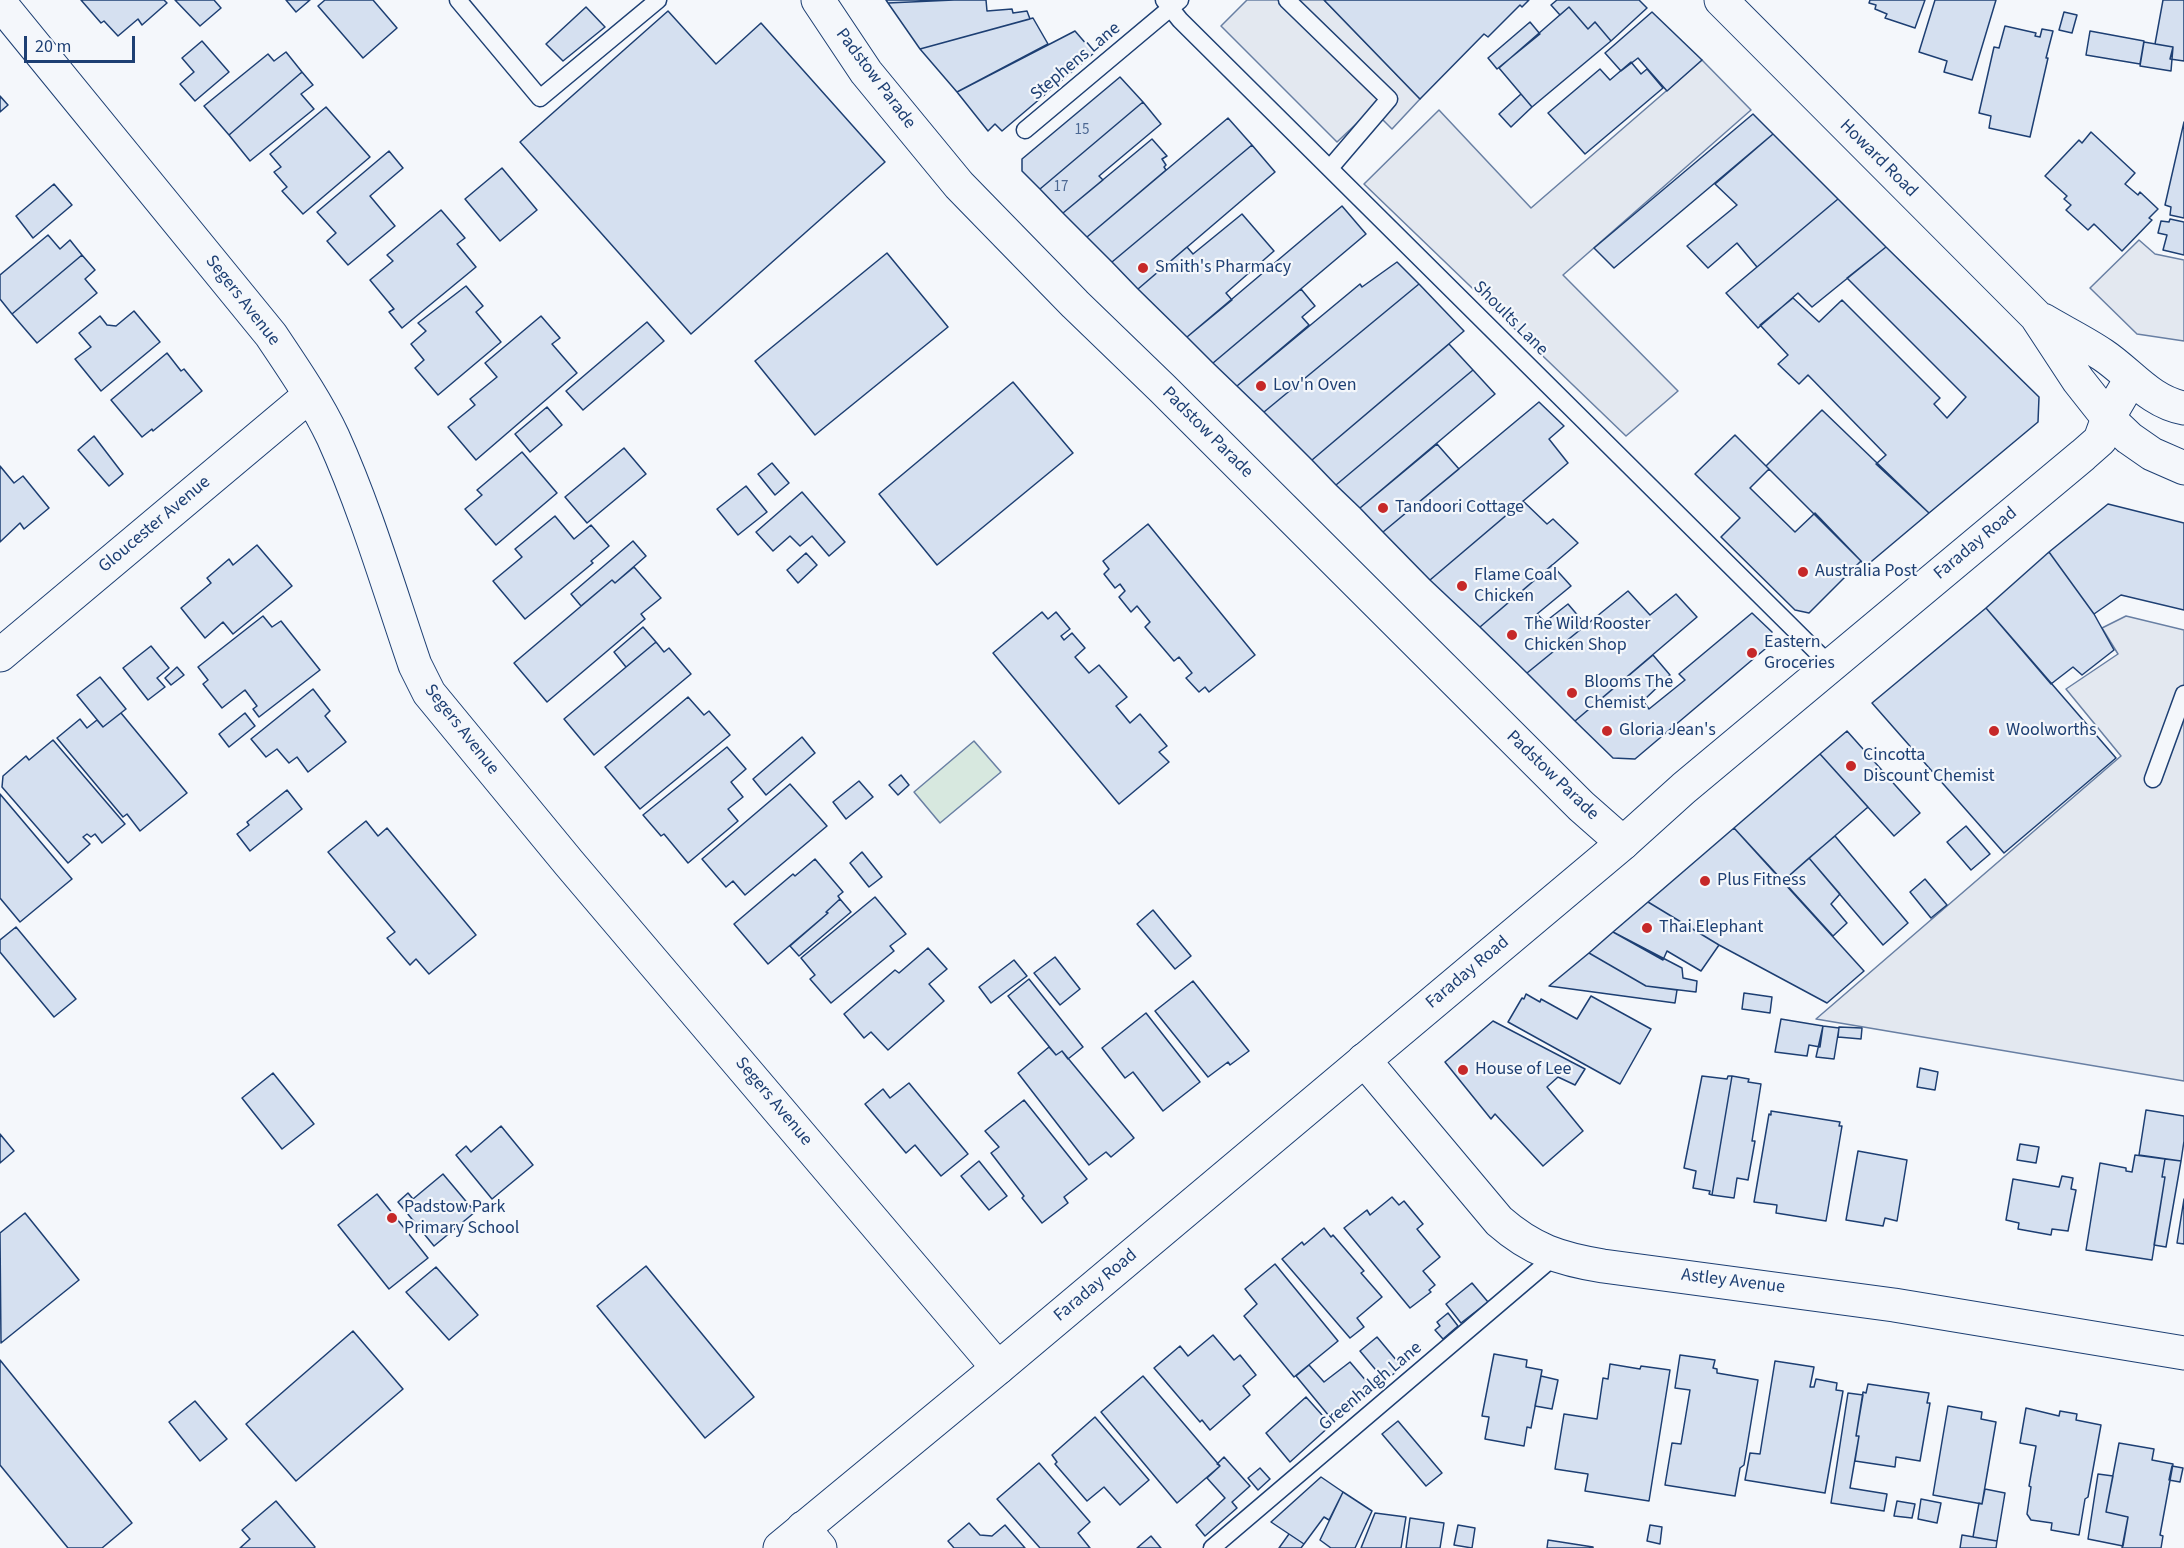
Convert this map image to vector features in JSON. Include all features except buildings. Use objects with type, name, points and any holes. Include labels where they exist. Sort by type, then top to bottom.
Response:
[{"type":"street","name":"Padstow Parade","points":[[818,0],[866,72],[959,185],[1075,304],[1556,780],[1623,843]]},
{"type":"street","name":"Howard Road","points":[[1721,0],[2036,316],[2078,380],[2108,418],[2129,438],[2152,454],[2184,468]]},
{"type":"street","name":"Segers Avenue","points":[[0,3],[271,335],[309,394],[332,434],[348,472],[415,665],[429,693],[561,854],[998,1368]]},
{"type":"street","name":"Howard Road","points":[[2036,316],[2105,356],[2161,401],[2184,408]]},
{"type":"street","name":"Faraday Road","points":[[801,1541],[998,1368],[1623,843],[1684,788],[1830,665],[2083,455],[2100,440],[2108,418],[2131,379]]},
{"type":"street","name":"Gloucester Avenue","points":[[0,655],[309,394]]},
{"type":"street","name":"Astley Avenue","points":[[1364,1060],[1499,1221],[1526,1242],[1556,1256],[1603,1266],[1894,1305],[2184,1353]]},
{"type":"lane","points":[[458,0],[540,98],[658,0]]},
{"type":"lane","points":[[1287,0],[1389,99],[1330,168]]},
{"type":"lane","name":"Shoults Lane","points":[[1171,3],[1330,168],[1830,665]]},
{"type":"lane","name":"Stephens Lane","points":[[1025,130],[1171,3]]},
{"type":"lane","points":[[2153,779],[2184,694]]},
{"type":"lane","name":"Greenhalgh Lane","points":[[1212,1548],[1556,1256]]},
{"type":"shaded area","points":[[1247,0],[1324,0],[1420,99],[1392,129],[1372,109],[1337,142],[1221,26]]},
{"type":"shaded area","points":[[1702,60],[1751,110],[1563,275],[1678,391],[1626,436],[1364,184],[1439,110],[1531,208]]},
{"type":"shaded area","points":[[2139,240],[2155,254],[2184,260],[2184,341],[2137,334],[2090,288]]},
{"type":"shaded area","points":[[2126,616],[2184,630],[2184,1081],[1816,1019],[2121,756],[2066,689],[2118,654],[2102,628]]},
{"type":"shaded area","points":[[974,741],[1001,772],[940,823],[914,792]]},
{"type":"place","name":"Smith's Pharmacy","points":[[1143,268]]},
{"type":"place","name":"Lov'n Oven","points":[[1261,386]]},
{"type":"place","name":"Tandoori Cottage","points":[[1383,508]]},
{"type":"place","name":"Australia Post","points":[[1803,572]]},
{"type":"place","name":"Flame Coal Chicken","points":[[1462,586]]},
{"type":"place","name":"The Wild Rooster Chicken Shop","points":[[1512,635]]},
{"type":"place","name":"Eastern Groceries","points":[[1752,653]]},
{"type":"place","name":"Blooms The Chemist","points":[[1572,693]]},
{"type":"place","name":"Gloria Jean's","points":[[1607,731]]},
{"type":"place","name":"Woolworths","points":[[1994,731]]},
{"type":"place","name":"Cincotta Discount Chemist","points":[[1851,766]]},
{"type":"place","name":"Plus Fitness","points":[[1705,881]]},
{"type":"place","name":"Thai Elephant","points":[[1647,928]]},
{"type":"place","name":"House of Lee","points":[[1463,1070]]},
{"type":"place","name":"Padstow Park Primary School","points":[[392,1218]]}]
